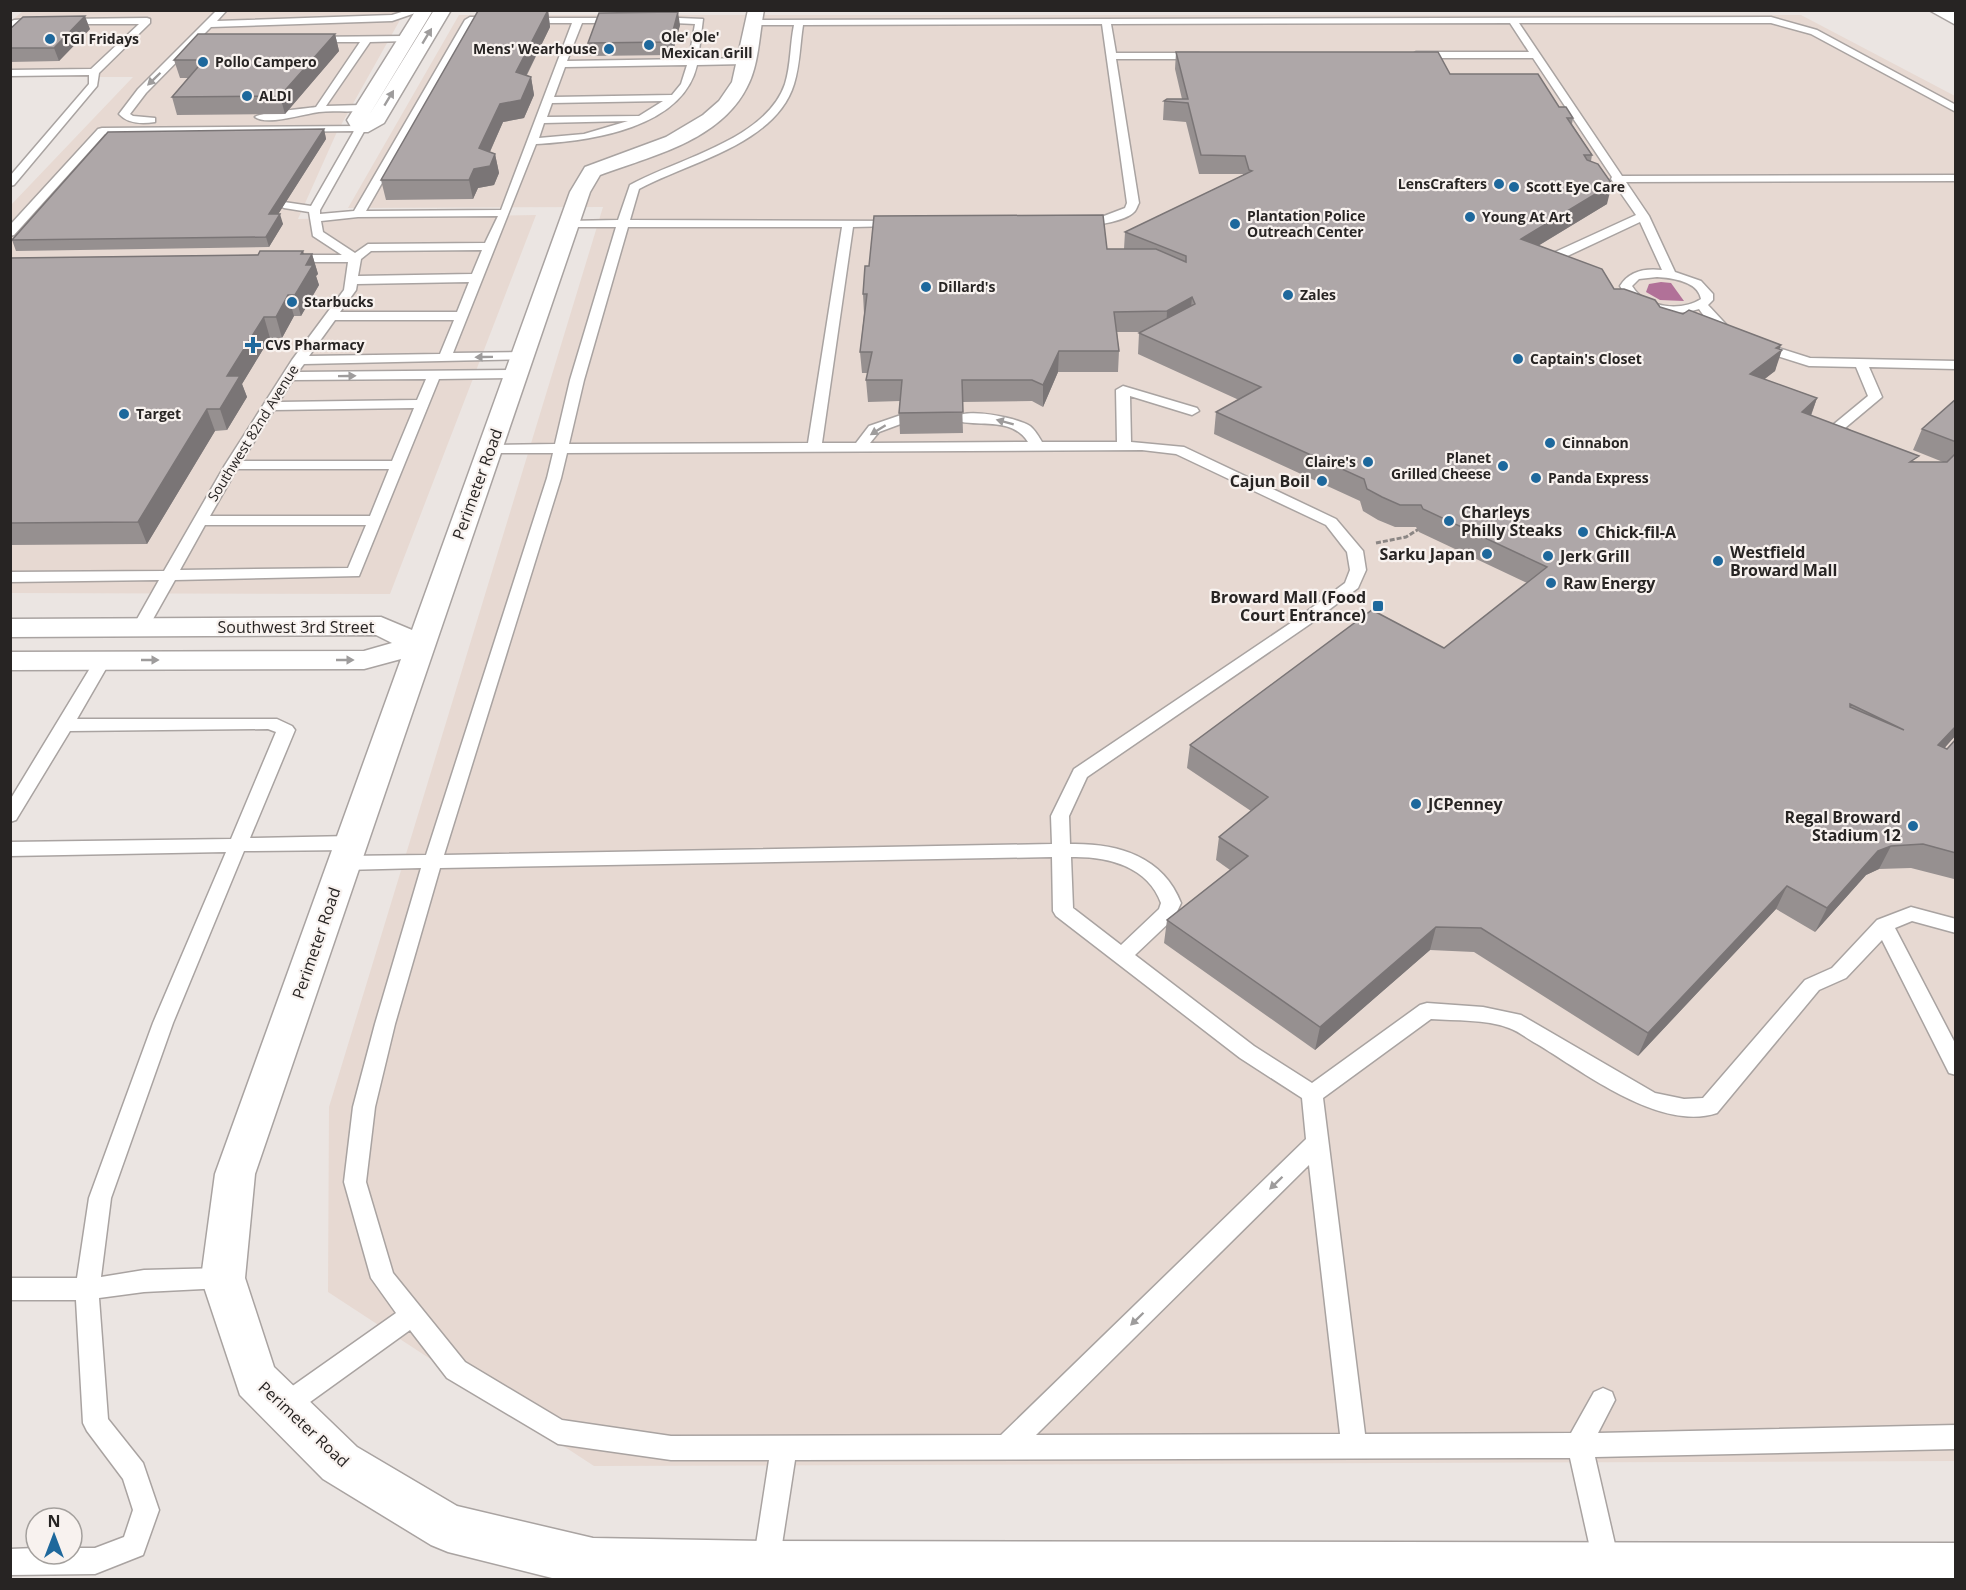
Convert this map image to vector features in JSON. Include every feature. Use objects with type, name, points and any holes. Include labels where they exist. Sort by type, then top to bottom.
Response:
[{"type":"street","points":[[425,10],[362,108],[356,120],[361,128],[377,118],[443,10]]},
{"type":"street","points":[[1937,10],[1956,20]]},
{"type":"street","name":"Perimeter Road","points":[[754,16],[740,86],[718,113],[677,140],[592,171],[580,192],[568,224],[235,1174],[223,1278],[256,1380],[340,1463],[448,1528],[592,1563],[1609,1575],[1956,1568]]},
{"type":"street","points":[[391,62],[411,62]]},
{"type":"street","name":"Southwest 3rd Street","points":[[10,628],[381,626],[419,645]]},
{"type":"street","points":[[19,660],[66,628]]},
{"type":"street","name":"Southwest 3rd Street","points":[[19,660],[364,660],[419,645]]},
{"type":"lane","points":[[68,21],[79,10]]},
{"type":"lane","points":[[212,118],[142,121],[124,114],[142,91],[223,10]]},
{"type":"lane","points":[[210,24],[392,18],[420,10]]},
{"type":"lane","points":[[754,16],[799,21],[1106,21],[1338,15],[1512,20],[1771,20],[1814,32],[1956,109]]},
{"type":"lane","points":[[358,214],[470,20],[506,20]]},
{"type":"lane","points":[[518,20],[626,20]]},
{"type":"lane","points":[[445,358],[489,246],[505,213],[578,20]]},
{"type":"lane","points":[[532,141],[588,137],[607,133],[646,117],[675,98],[687,84],[700,21],[649,20]]},
{"type":"lane","points":[[1512,20],[1616,179],[1643,216],[1670,274]]},
{"type":"lane","points":[[10,27],[17,22],[147,21],[94,72],[10,73]]},
{"type":"lane","points":[[799,21],[789,85],[780,105],[754,130],[724,147],[654,174],[634,187],[577,380],[562,449],[433,861],[385,1024],[364,1107],[355,1182],[383,1278],[411,1315],[456,1370],[558,1432],[671,1448],[1579,1443],[1667,1445],[1956,1437]]},
{"type":"lane","points":[[1072,222],[1096,222],[1114,218],[1131,210],[1132,203],[1106,21]]},
{"type":"lane","points":[[196,39],[207,39]]},
{"type":"lane","points":[[299,39],[405,39]]},
{"type":"lane","points":[[319,109],[367,39]]},
{"type":"lane","points":[[1409,55],[1535,55]]},
{"type":"lane","points":[[1111,56],[1209,56]]},
{"type":"lane","points":[[561,64],[745,61]]},
{"type":"lane","points":[[10,183],[94,84],[94,72]]},
{"type":"lane","points":[[548,100],[675,98]]},
{"type":"lane","points":[[247,117],[282,116],[319,109],[362,108]]},
{"type":"lane","points":[[540,120],[646,117]]},
{"type":"lane","points":[[10,233],[102,131],[361,128],[315,214],[317,234],[355,258]]},
{"type":"lane","points":[[1616,179],[1956,178]]},
{"type":"lane","points":[[284,205],[315,214],[505,213]]},
{"type":"lane","points":[[1557,256],[1643,216]]},
{"type":"lane","points":[[568,224],[907,223]]},
{"type":"lane","points":[[814,447],[848,224]]},
{"type":"lane","points":[[272,259],[355,258],[368,248],[489,246]]},
{"type":"lane","name":"Southwest 82nd Avenue","points":[[140,628],[232,465],[299,360],[350,290],[355,258]]},
{"type":"lane","points":[[1657,273],[1670,274],[1683,277],[1703,288],[1707,294],[1707,300],[1702,305],[1693,308],[1669,309],[1643,303],[1628,292],[1626,286],[1628,281],[1635,277],[1657,273]]},
{"type":"lane","points":[[351,280],[477,278]]},
{"type":"lane","points":[[1702,305],[1726,333],[1809,362],[1862,365],[1956,365]]},
{"type":"lane","points":[[331,316],[462,316]]},
{"type":"lane","points":[[299,360],[445,358],[519,365]]},
{"type":"lane","points":[[289,376],[434,375],[519,365]]},
{"type":"lane","points":[[1862,365],[1875,397],[1835,429],[1867,442]]},
{"type":"lane","points":[[10,577],[354,573],[434,375]]},
{"type":"lane","points":[[1124,446],[1123,390],[1192,411]]},
{"type":"lane","points":[[270,406],[423,404]]},
{"type":"lane","points":[[962,418],[1003,420],[1027,430],[1038,447]]},
{"type":"lane","points":[[860,447],[874,429],[901,419]]},
{"type":"lane","points":[[490,449],[1124,446],[1179,450],[1331,522],[1355,551],[1358,570],[1352,585],[1297,626],[1080,773],[1060,816],[1063,911],[1247,1052],[1312,1094]]},
{"type":"lane","points":[[232,465],[398,465]]},
{"type":"lane","points":[[199,521],[375,520]]},
{"type":"lane","points":[[10,816],[103,660]]},
{"type":"lane","points":[[10,1562],[95,1561],[134,1546],[146,1510],[134,1472],[96,1423],[87,1289],[100,1198],[163,1023],[286,730],[271,723],[65,725]]},
{"type":"lane","points":[[10,849],[238,846],[433,861],[1061,851],[1110,853],[1147,868],[1163,884],[1170,903],[1167,913],[1121,956]]},
{"type":"lane","points":[[1312,1094],[1427,1011],[1483,1015],[1514,1021],[1650,1101],[1684,1108],[1709,1107],[1812,985],[1839,973],[1884,925],[1911,914],[1956,926]]},
{"type":"lane","points":[[1884,925],[1956,1067]]},
{"type":"lane","points":[[1312,1094],[1354,1444]]},
{"type":"lane","points":[[1007,1446],[1318,1142]]},
{"type":"lane","points":[[10,1289],[87,1289],[144,1281],[223,1278]]},
{"type":"lane","points":[[284,1407],[411,1315]]},
{"type":"lane","points":[[1603,1400],[1579,1443],[1609,1575]]},
{"type":"lane","points":[[765,1566],[784,1447]]},
{"type":"path","points":[[1352,547],[1406,537],[1426,525]]},
{"type":"shaded area","points":[[23,11],[405,11],[336,134],[298,219],[536,215],[390,594],[11,593],[10,206],[133,77],[11,77],[11,21]]},
{"type":"shaded area","points":[[459,15],[1801,15],[1955,96],[1955,1461],[594,1466],[328,1292],[329,1107],[603,207],[348,208]]},
{"type":"shaded area","points":[[1671,283],[1684,301],[1660,300],[1646,292],[1649,284]]},
{"type":"building","points":[[548,10],[516,72],[531,77],[521,100],[500,104],[479,148],[495,154],[490,166],[474,169],[469,180],[381,180],[478,11]]},
{"type":"building","points":[[678,12],[670,42],[588,43],[599,13]]},
{"type":"building","points":[[85,16],[54,48],[10,48],[10,29],[23,17]]},
{"type":"building","name":"ALDI","points":[[198,34],[335,34],[280,96],[172,97],[204,60],[174,60]]},
{"type":"building","name":"Westfield Broward Mall","points":[[1176,52],[1438,52],[1450,74],[1538,74],[1559,107],[1566,107],[1573,118],[1567,118],[1592,155],[1584,155],[1587,160],[1598,164],[1612,184],[1521,239],[1602,269],[1614,289],[1624,289],[1655,300],[1660,307],[1683,314],[1689,310],[1781,345],[1776,348],[1782,350],[1750,374],[1817,398],[1802,412],[1919,456],[1910,462],[1947,462],[1956,453],[1956,726],[1938,745],[1947,749],[1956,739],[1956,853],[1923,844],[1891,846],[1878,851],[1827,908],[1787,886],[1648,1033],[1481,928],[1436,927],[1320,1027],[1167,920],[1248,856],[1219,837],[1268,797],[1190,745],[1372,610],[1444,648],[1547,567],[1423,509],[1421,505],[1400,505],[1382,497],[1367,489],[1364,479],[1216,412],[1261,387],[1139,333],[1195,304],[1192,297],[1167,311],[1114,312],[1119,351],[1059,351],[1043,385],[1032,380],[962,380],[963,412],[899,413],[902,380],[866,380],[872,352],[860,352],[867,294],[863,294],[865,266],[869,266],[874,216],[1103,215],[1107,249],[1156,249],[1186,262],[1186,256],[1125,232],[1252,171],[1249,170],[1245,156],[1201,155],[1188,103],[1164,101],[1188,99]],"holes":[[[1850,704],[1904,730],[1850,707]]]},
{"type":"building","points":[[324,129],[269,214],[280,214],[266,237],[12,240],[108,132]]},
{"type":"building","name":"Target","points":[[260,251],[303,251],[301,254],[312,254],[306,265],[313,265],[295,295],[288,295],[276,317],[264,317],[227,376],[240,376],[220,409],[207,409],[138,522],[10,523],[10,258],[258,255]]},
{"type":"building","points":[[1956,399],[1956,442],[1922,429]]},
{"type":"place","name":"TGI Fridays","points":[[50,39]]},
{"type":"place","name":"Ole' Ole' Mexican Grill","points":[[649,45]]},
{"type":"place","name":"Mens' Wearhouse","points":[[609,49]]},
{"type":"place","name":"Pollo Campero","points":[[203,62]]},
{"type":"place","name":"ALDI","points":[[247,96]]},
{"type":"place","name":"LensCrafters","points":[[1499,184]]},
{"type":"place","name":"Scott Eye Care","points":[[1514,187]]},
{"type":"place","name":"Young At Art","points":[[1470,217]]},
{"type":"place","name":"Plantation Police Outreach Center","points":[[1235,224]]},
{"type":"place","name":"Dillard's","points":[[926,287]]},
{"type":"place","name":"Zales","points":[[1288,295]]},
{"type":"place","name":"Starbucks","points":[[292,302]]},
{"type":"place","name":"CVS Pharmacy","points":[[253,345]]},
{"type":"place","name":"Captain's Closet","points":[[1518,359]]},
{"type":"place","name":"Target","points":[[124,414]]},
{"type":"place","name":"Cinnabon","points":[[1550,443]]},
{"type":"place","name":"Claire's","points":[[1368,462]]},
{"type":"place","name":"Planet Grilled Cheese","points":[[1503,466]]},
{"type":"place","name":"Panda Express","points":[[1536,478]]},
{"type":"place","name":"Cajun Boil","points":[[1322,481]]},
{"type":"place","name":"Charleys Philly Steaks","points":[[1449,521]]},
{"type":"place","name":"Chick-fil-A","points":[[1583,532]]},
{"type":"place","name":"Sarku Japan","points":[[1487,554]]},
{"type":"place","name":"Jerk Grill","points":[[1548,556]]},
{"type":"place","name":"Westfield Broward Mall","points":[[1718,561]]},
{"type":"place","name":"Raw Energy","points":[[1551,583]]},
{"type":"place","name":"Broward Mall (Food Court Entrance)","points":[[1378,606]]},
{"type":"place","name":"JCPenney","points":[[1416,804]]},
{"type":"place","name":"Regal Broward Stadium 12","points":[[1913,826]]}]
